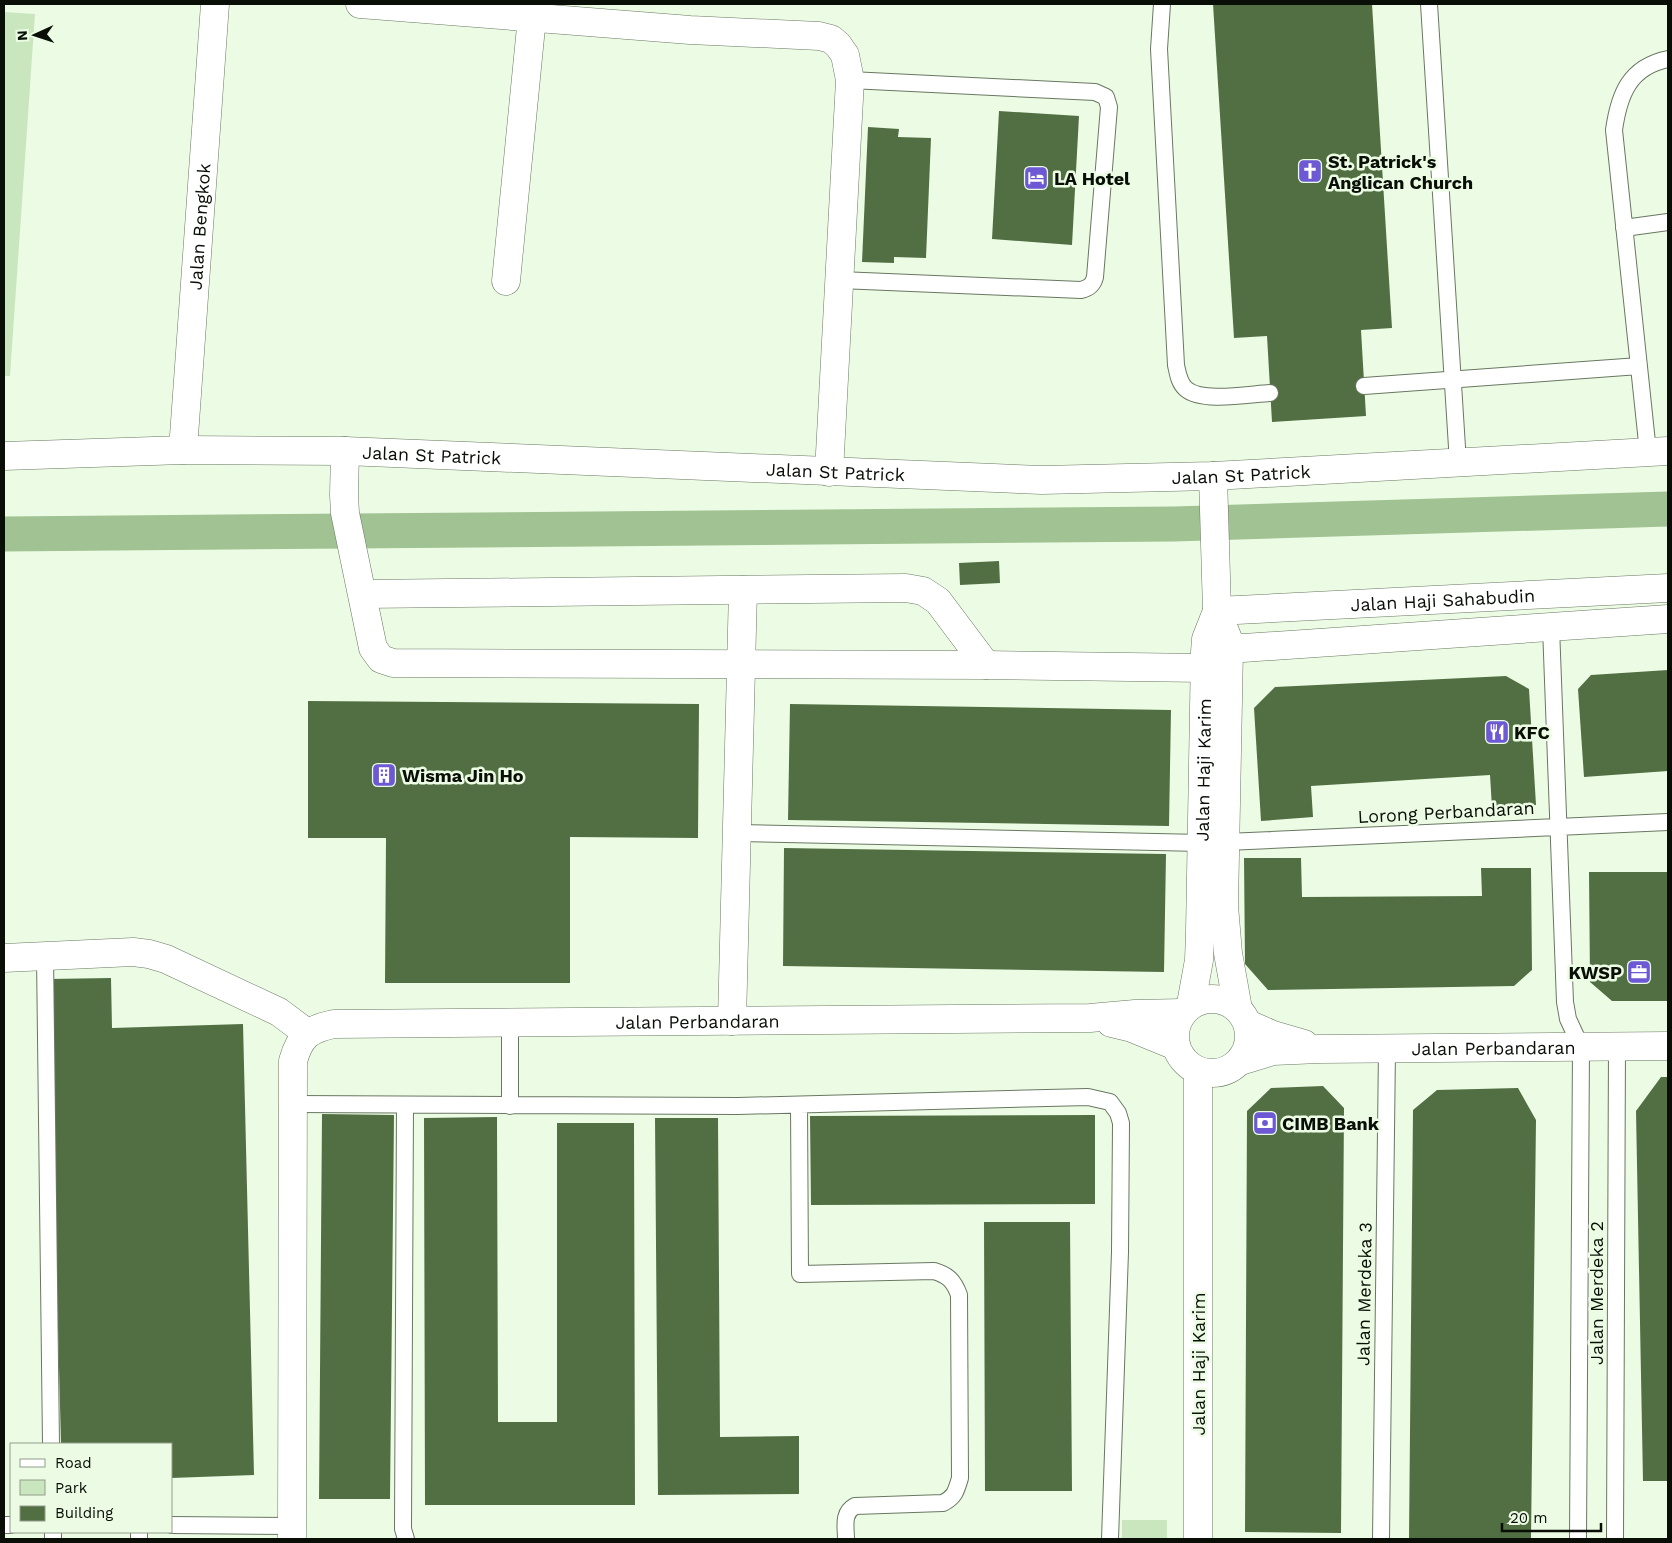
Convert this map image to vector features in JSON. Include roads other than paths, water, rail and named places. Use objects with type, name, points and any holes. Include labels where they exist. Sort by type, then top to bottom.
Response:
[{"type":"street","name":"Jalan Bengkok","points":[[183,450],[215,4]]},
{"type":"street","points":[[360,4],[690,30],[810,35],[831,39],[838,45],[845,55],[850,80],[829,472]]},
{"type":"street","points":[[506,281],[532,17]]},
{"type":"street","name":"Jalan St Patrick","points":[[4,456],[183,450],[345,451],[1042,480],[1213,476],[1658,451]]},
{"type":"street","points":[[345,451],[344,495],[347,523],[363,594],[372,648],[381,659],[393,663],[986,665],[1205,668]]},
{"type":"street","name":"Jalan Haji Karim","points":[[1187,1009],[1199,960],[1214,843],[1229,649],[1228,639],[1217,612],[1213,476]]},
{"type":"street","points":[[363,594],[906,588],[923,591],[938,601],[986,665]]},
{"type":"street","name":"Jalan Haji Sahabudin","points":[[1217,612],[1668,588]]},
{"type":"street","points":[[732,1021],[742,590]]},
{"type":"street","points":[[1270,609],[1272,646]]},
{"type":"street","name":"Jalan Haji Karim","points":[[1217,612],[1206,639],[1205,668],[1214,843],[1225,930],[1243,1016]]},
{"type":"street","name":"Jalan Haji Sahabudin","points":[[1229,649],[1668,618]]},
{"type":"street","points":[[4,958],[133,952],[166,958],[279,1012],[307,1033],[297,1046],[293,1061],[292,1533]]},
{"type":"street","points":[[1215,998],[1228,1002],[1243,1016],[1249,1043],[1246,1053],[1219,1068],[1188,1065],[1180,1057],[1174,1035],[1177,1023],[1187,1009],[1203,999],[1215,998]]},
{"type":"street","name":"Jalan Perbandaran","points":[[307,1033],[320,1026],[334,1024],[1090,1018],[1187,1009]]},
{"type":"street","name":"Jalan Perbandaran","points":[[1243,1016],[1273,1035],[1319,1049]]},
{"type":"street","name":"Jalan Perbandaran","points":[[1090,1018],[1132,1028],[1176,1046]]},
{"type":"street","name":"Jalan Perbandaran","points":[[1219,1068],[1273,1051],[1668,1046]]},
{"type":"street","name":"Jalan Haji Karim","points":[[1198,1539],[1198,1189],[1219,1068]]},
{"type":"lane","points":[[1162,4],[1158,49],[1176,365],[1179,380],[1185,388],[1194,394],[1208,397],[1270,393]]},
{"type":"lane","points":[[1429,4],[1458,463]]},
{"type":"lane","points":[[1658,451],[1639,366],[1614,130],[1616,110],[1625,87],[1640,70],[1668,59]]},
{"type":"lane","points":[[840,280],[1087,289],[1091,286],[1095,277],[1109,107],[1106,97],[1095,92],[850,80]]},
{"type":"lane","points":[[1624,228],[1668,222]]},
{"type":"lane","points":[[1364,386],[1639,366]]},
{"type":"lane","points":[[1551,627],[1565,1002],[1568,1019],[1581,1047]]},
{"type":"lane","name":"Lorong Perbandaran","points":[[737,834],[1214,843],[1668,822]]},
{"type":"lane","points":[[45,956],[52,1443]]},
{"type":"lane","points":[[510,1022],[510,1106]]},
{"type":"lane","name":"Jalan Merdeka 2","points":[[1615,1539],[1617,1046]]},
{"type":"lane","name":"Jalan Merdeka 2","points":[[1578,1539],[1581,1047]]},
{"type":"lane","name":"Jalan Merdeka 3","points":[[1381,1539],[1387,1049]]},
{"type":"lane","points":[[293,1104],[510,1106],[799,1105],[1088,1097],[1110,1102],[1118,1112],[1121,1123],[1120,1232],[1110,1539]]},
{"type":"lane","points":[[405,1104],[404,1529],[406,1539]]},
{"type":"lane","points":[[799,1105],[800,1274],[934,1271],[952,1279],[959,1295],[960,1478],[956,1490],[951,1499],[943,1503],[855,1506],[849,1509],[846,1514],[846,1539]]},
{"type":"lane","points":[[172,1525],[292,1533]]},
{"type":"waterway","points":[[4,534],[1174,524],[1668,509]]},
{"type":"place","name":"St. Patrick's Anglican Church","points":[[1310,171]]},
{"type":"place","name":"LA Hotel","points":[[1036,178]]},
{"type":"place","name":"KFC","points":[[1497,732]]},
{"type":"place","name":"Wisma Jin Ho","points":[[384,775]]},
{"type":"place","name":"KWSP","points":[[1639,972]]},
{"type":"place","name":"CIMB Bank","points":[[1265,1123]]}]
